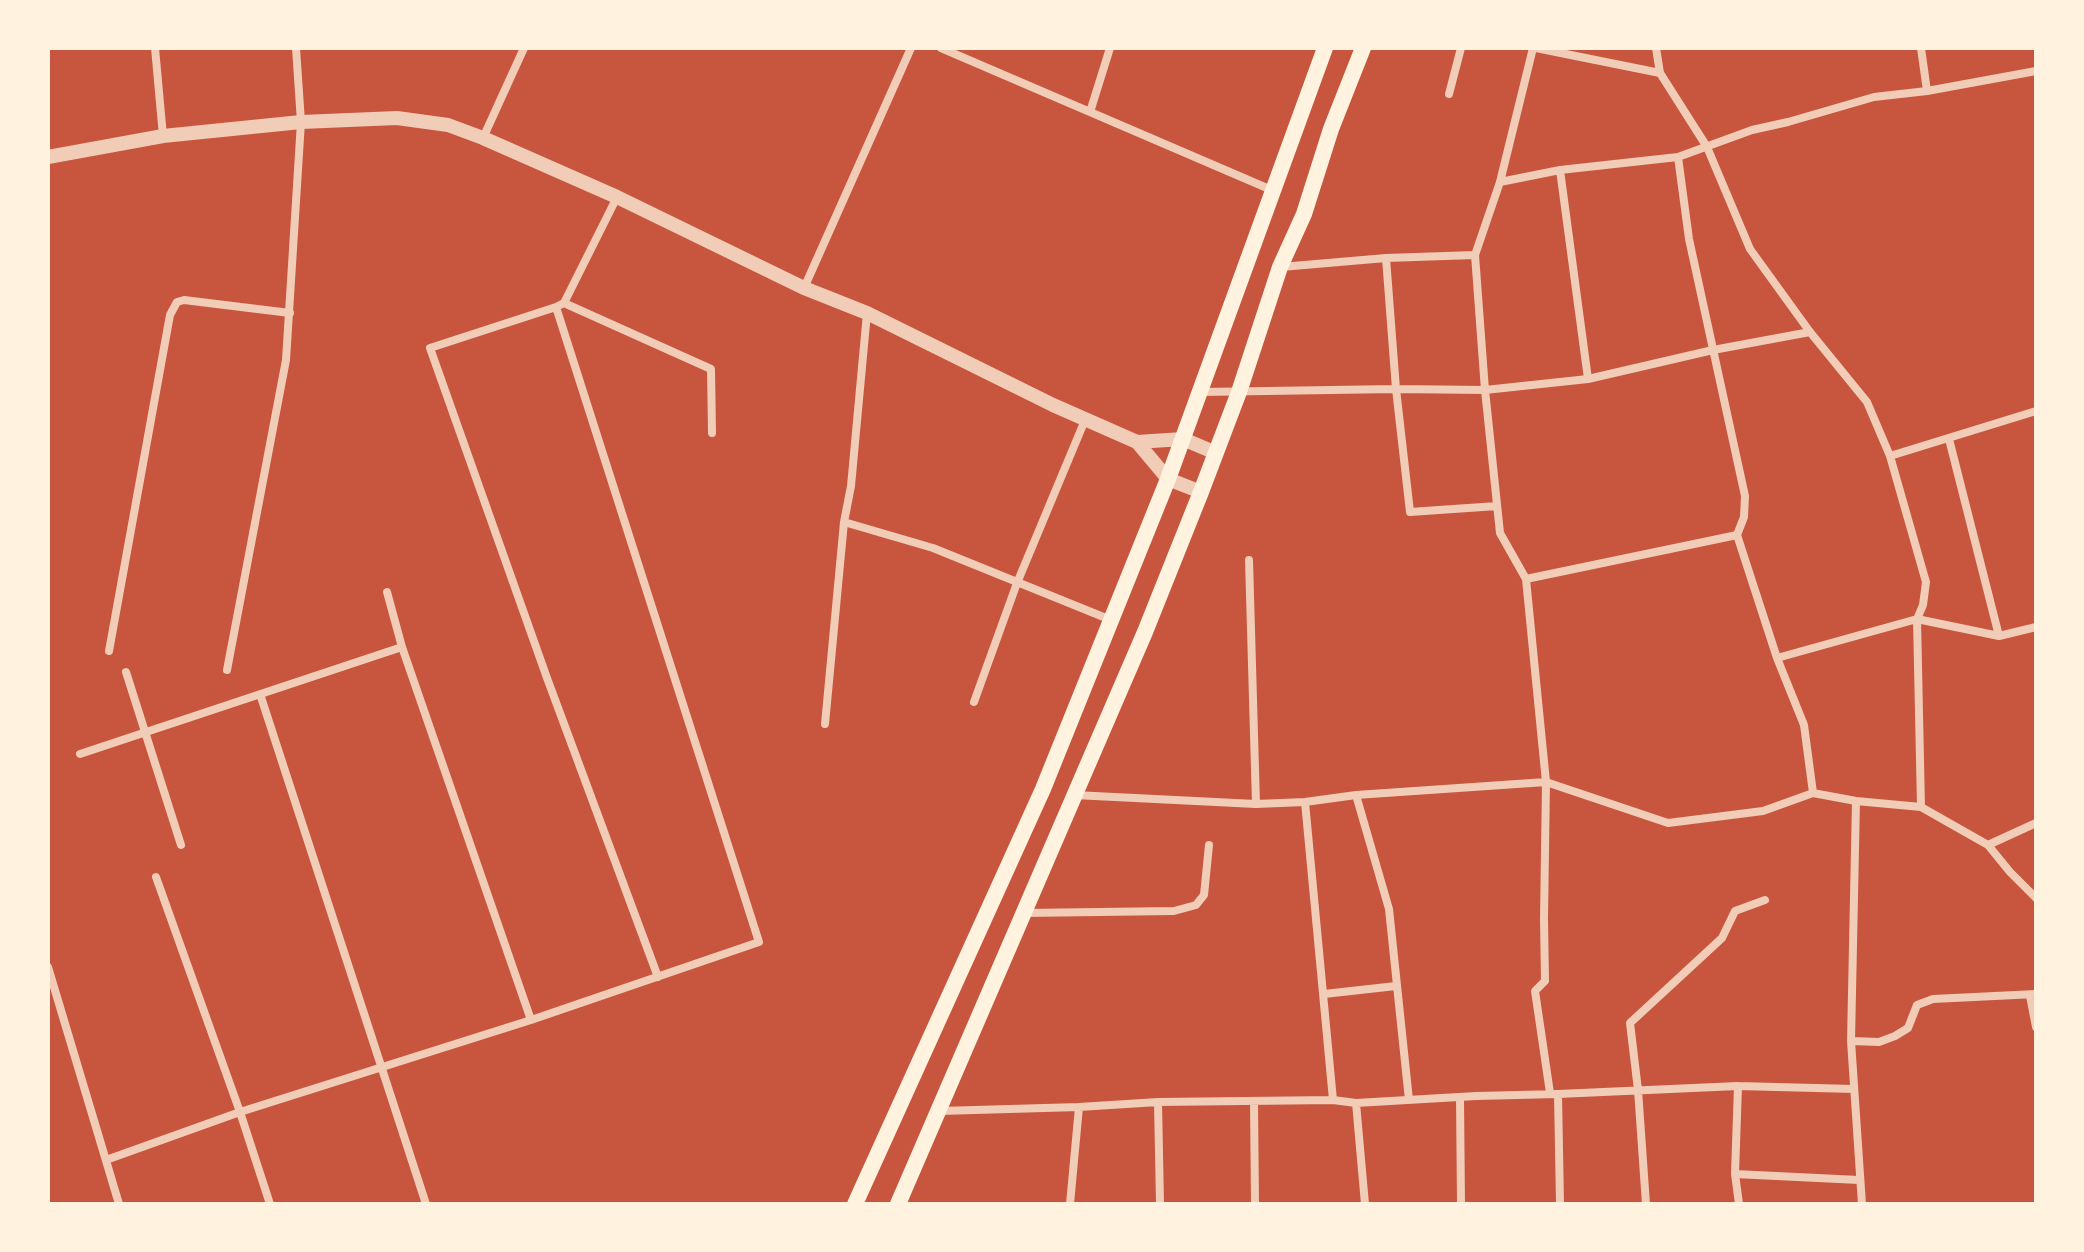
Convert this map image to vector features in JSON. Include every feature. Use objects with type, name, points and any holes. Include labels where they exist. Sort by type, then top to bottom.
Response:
[{"type":"main road","points":[[855,1204],[1043,789],[1168,479],[1325,48]]},
{"type":"main road","points":[[898,1204],[1145,632],[1239,392],[1280,267],[1304,214],[1331,129],[1363,48]]},
{"type":"street","points":[[155,48],[163,136]]},
{"type":"street","points":[[227,670],[286,360],[301,122],[296,48]]},
{"type":"street","points":[[483,138],[524,48]]},
{"type":"street","points":[[804,288],[911,48]]},
{"type":"street","points":[[941,48],[1274,191]]},
{"type":"street","points":[[1090,112],[1110,48]]},
{"type":"street","points":[[1449,94],[1461,48]]},
{"type":"street","points":[[1560,1204],[1554,1094],[1535,991],[1545,981],[1546,782],[1526,579],[1500,533],[1475,255],[1500,182],[1535,48],[1660,73]]},
{"type":"street","points":[[1656,48],[1660,73],[1707,147],[1750,249],[1810,332],[1867,402],[1890,456],[1926,582],[1923,605],[1917,619],[1921,807]]},
{"type":"street","points":[[1921,48],[1927,91]]},
{"type":"street","points":[[1500,182],[1560,170],[1678,157],[1752,130],[1874,97],[1927,91],[2036,71]]},
{"type":"street","points":[[48,157],[163,136],[301,122],[397,118],[448,125],[617,197],[804,288],[867,313],[1085,420],[1137,442],[1183,439],[1216,453]]},
{"type":"street","points":[[1678,157],[1689,239],[1745,496],[1744,517],[1737,535],[1777,658],[1804,725],[1813,793]]},
{"type":"street","points":[[1560,170],[1588,379]]},
{"type":"street","points":[[106,1160],[240,1112],[531,1020],[759,942],[560,305],[617,197]]},
{"type":"street","points":[[1280,267],[1386,258],[1475,255]]},
{"type":"street","points":[[1386,258],[1410,512],[1497,506]]},
{"type":"street","points":[[109,651],[170,315],[177,302],[184,300],[290,313]]},
{"type":"street","points":[[658,977],[547,678],[430,348],[560,305],[711,369],[712,433]]},
{"type":"street","points":[[825,724],[867,313]]},
{"type":"street","points":[[1201,392],[1485,390],[1588,379],[1713,350],[1810,332]]},
{"type":"street","points":[[1890,456],[2036,411]]},
{"type":"street","points":[[974,702],[1017,583],[1085,420]]},
{"type":"street","points":[[1949,439],[1999,636]]},
{"type":"street","points":[[1137,442],[1168,479],[1201,492]]},
{"type":"street","points":[[844,522],[933,548],[1111,620]]},
{"type":"street","points":[[1526,579],[1737,535]]},
{"type":"street","points":[[1249,560],[1256,804]]},
{"type":"street","points":[[387,592],[402,647],[531,1020]]},
{"type":"street","points":[[1777,658],[1917,619],[1999,636],[2036,627]]},
{"type":"street","points":[[80,754],[402,647]]},
{"type":"street","points":[[126,672],[181,845]]},
{"type":"street","points":[[260,694],[426,1204]]},
{"type":"street","points":[[1073,795],[1256,804],[1546,782],[1668,823],[1763,811],[1813,793],[1856,801],[1921,807],[1988,845],[2036,898]]},
{"type":"street","points":[[1356,795],[1389,909],[1409,1100]]},
{"type":"street","points":[[1856,801],[1851,1041],[1862,1204]]},
{"type":"street","points":[[1305,802],[1333,1100]]},
{"type":"street","points":[[1988,845],[2036,823]]},
{"type":"street","points":[[1023,913],[1174,911],[1196,905],[1204,895],[1209,845]]},
{"type":"street","points":[[156,877],[270,1204]]},
{"type":"street","points":[[1646,1204],[1630,1023],[1722,938],[1735,911],[1765,900]]},
{"type":"street","points":[[48,967],[119,1204]]},
{"type":"street","points":[[1324,994],[1396,986]]},
{"type":"street","points":[[1851,1041],[1879,1042],[1895,1036],[1908,1028],[1917,1005],[1933,999],[1954,997],[2033,995],[2036,1027]]},
{"type":"street","points":[[939,1111],[1158,1102],[1333,1100],[1356,1103],[1738,1086],[1854,1089]]},
{"type":"street","points":[[1738,1086],[1735,1174],[1739,1204]]},
{"type":"street","points":[[1460,1098],[1461,1204]]},
{"type":"street","points":[[1254,1101],[1255,1204]]},
{"type":"street","points":[[1158,1102],[1160,1204]]},
{"type":"street","points":[[1356,1103],[1365,1204]]},
{"type":"street","points":[[1070,1204],[1079,1107]]},
{"type":"street","points":[[1735,1174],[1859,1180]]}]
